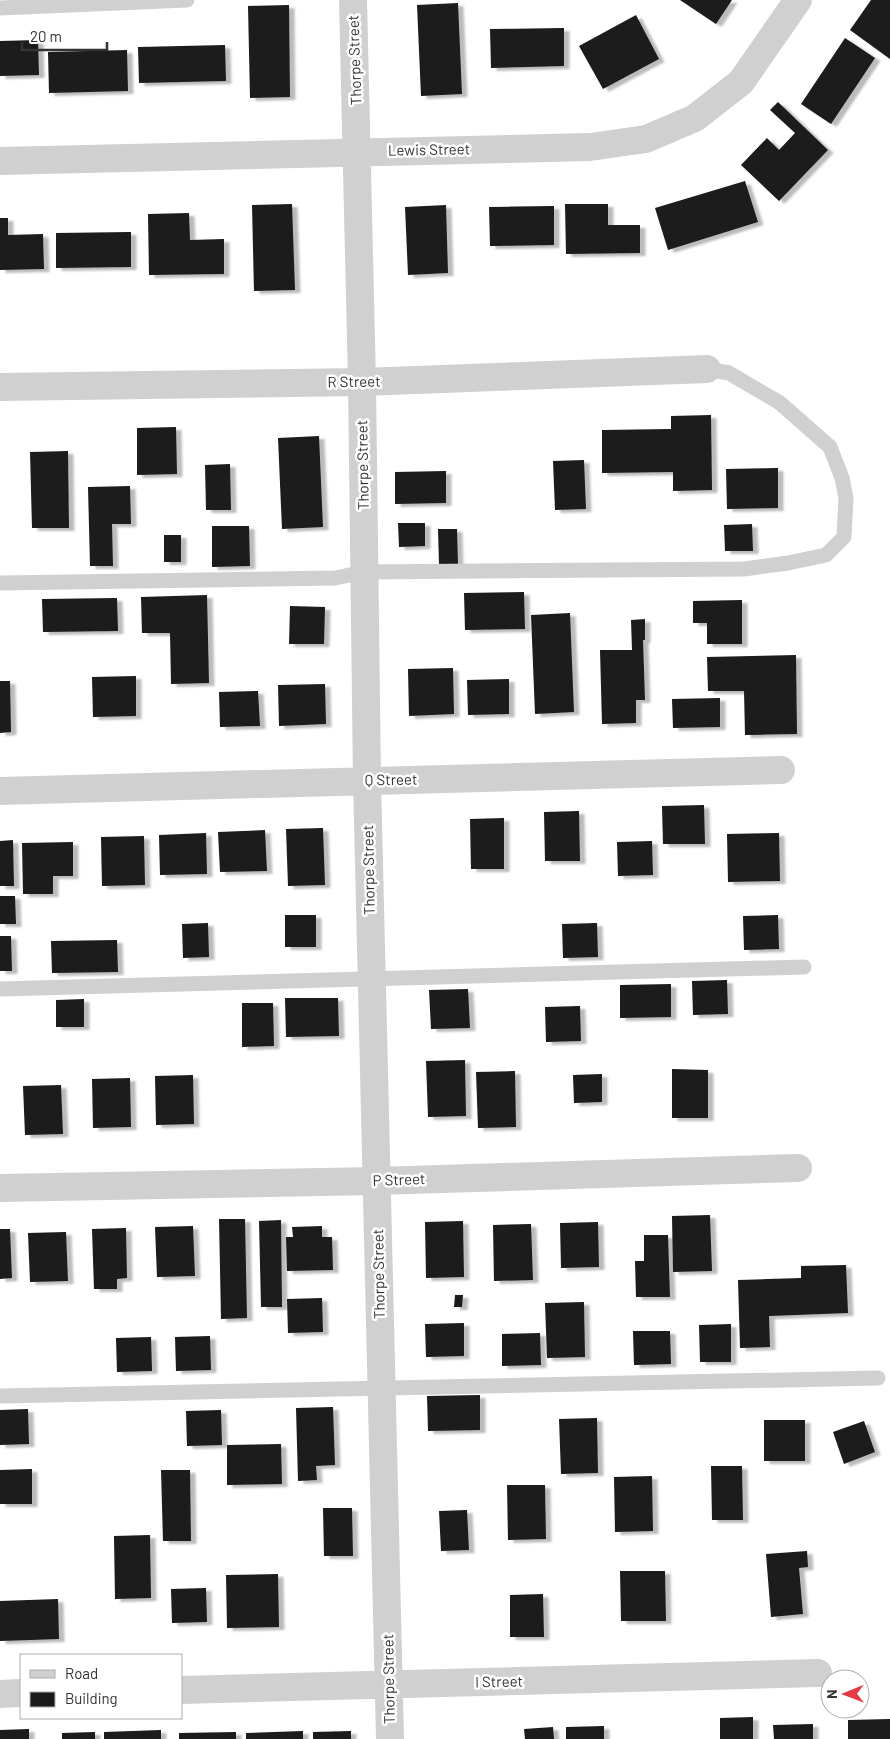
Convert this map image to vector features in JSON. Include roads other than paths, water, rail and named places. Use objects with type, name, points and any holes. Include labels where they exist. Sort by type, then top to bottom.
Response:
[{"type":"street","name":"Thorpe Street","points":[[353,0],[362,382],[367,780],[390,1739]]},
{"type":"street","name":"Lewis Street","points":[[0,161],[357,151],[590,147],[646,139],[695,118],[741,82],[798,0]]},
{"type":"street","name":"R Street","points":[[0,387],[362,382],[707,369]]},
{"type":"street","name":"Q Street","points":[[0,791],[781,770]]},
{"type":"street","name":"P Street","points":[[0,1188],[376,1181],[798,1168]]},
{"type":"street","name":"I Street","points":[[182,1690],[818,1674]]},
{"type":"street","points":[[0,1694],[20,1694]]},
{"type":"lane","points":[[0,8],[187,0]]},
{"type":"lane","points":[[0,583],[335,578],[364,572],[744,569],[826,555],[844,537],[846,498],[842,478],[830,447],[780,403],[729,373],[707,369]]},
{"type":"lane","points":[[0,989],[804,967]]},
{"type":"lane","points":[[0,1396],[878,1378]]}]
